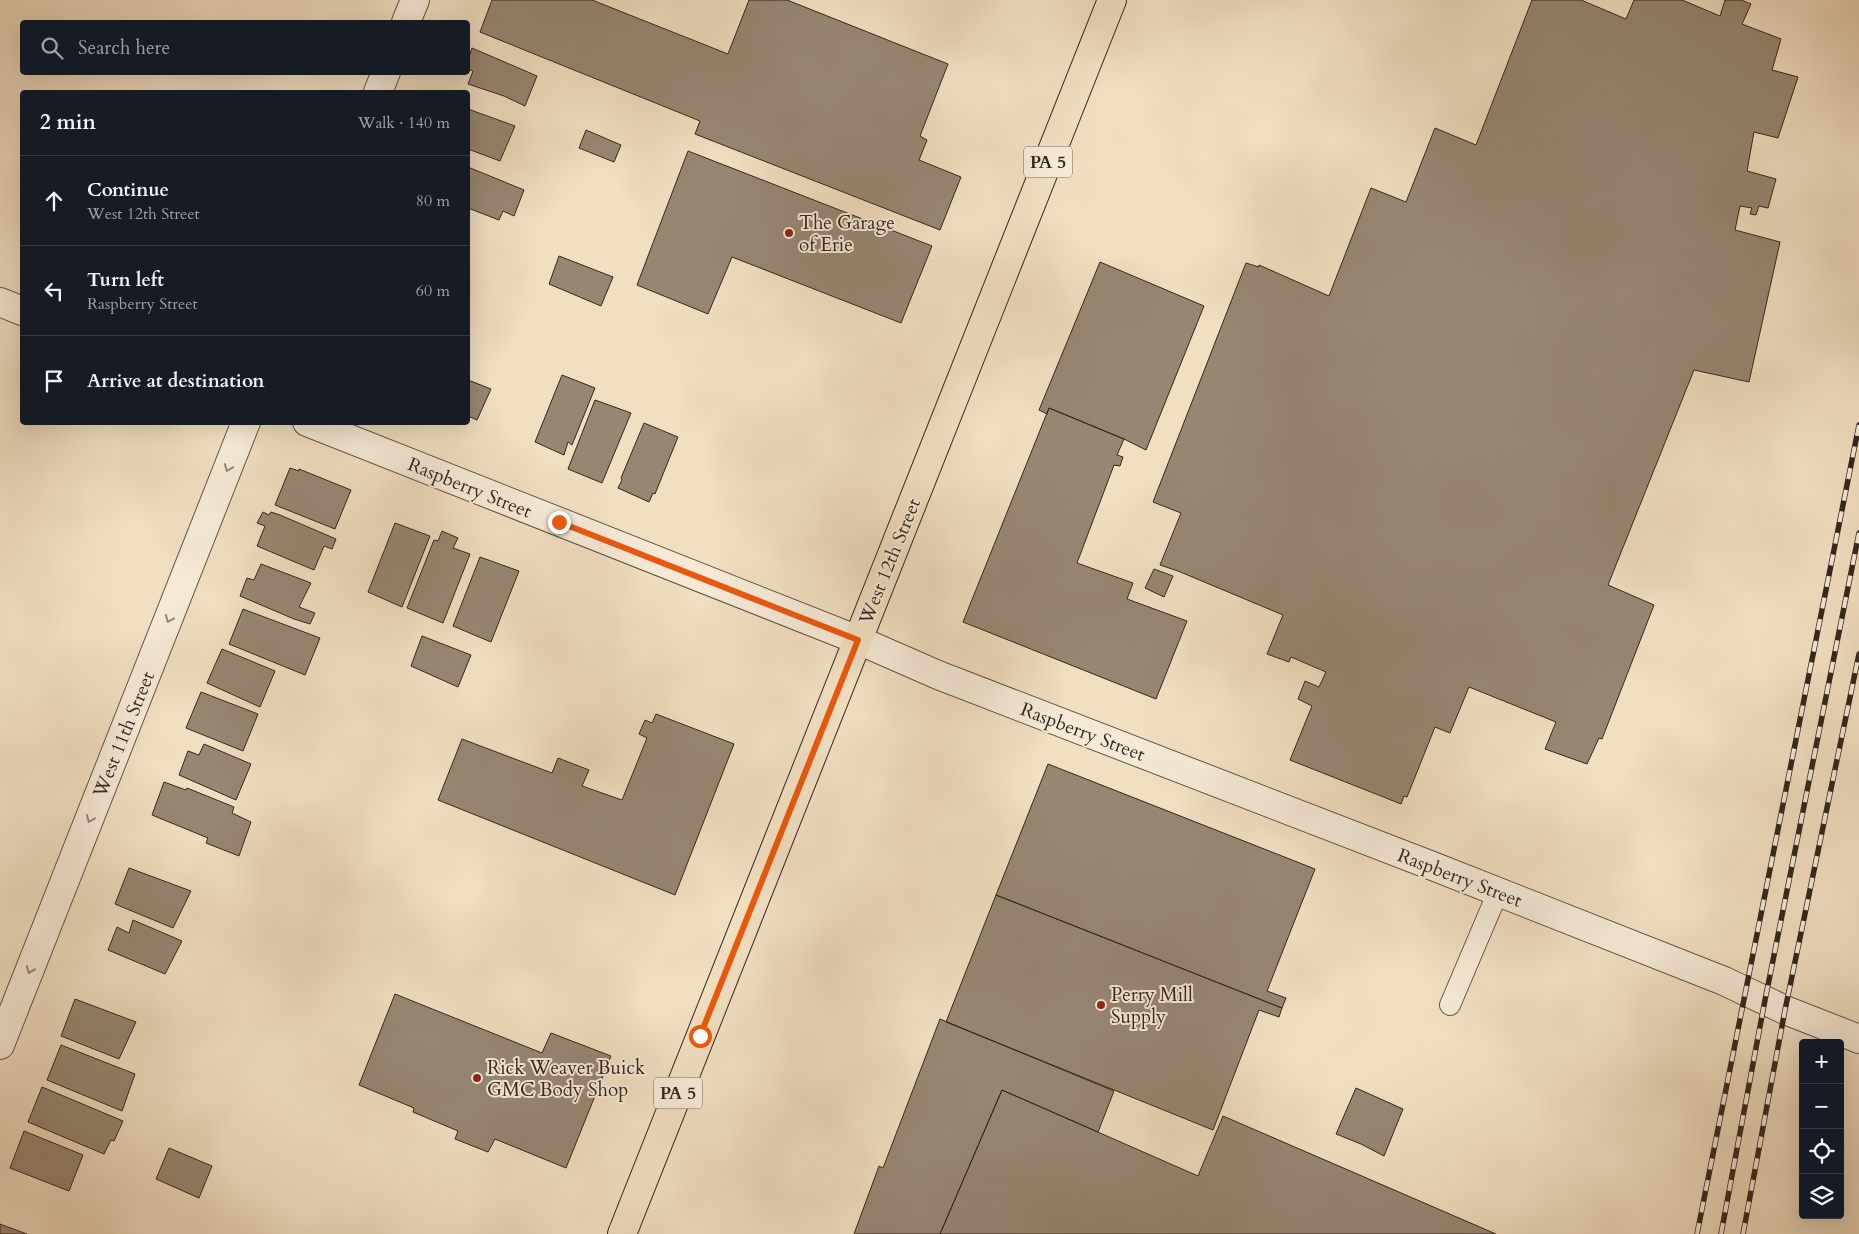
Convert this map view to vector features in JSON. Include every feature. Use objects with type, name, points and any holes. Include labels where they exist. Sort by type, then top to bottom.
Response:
[{"type":"main road","name":"West 12th Street","points":[[622,1234],[1112,0]]},
{"type":"street","points":[[407,20],[415,0]]},
{"type":"street","points":[[379,90],[385,75]]},
{"type":"street","points":[[0,302],[20,310]]},
{"type":"street","name":"West 11th Street","points":[[0,1045],[245,425]]},
{"type":"street","name":"Raspberry Street","points":[[315,425],[858,640],[938,675],[1724,981],[1785,1010],[1859,1039]]},
{"type":"lane","points":[[1450,1005],[1498,892]]},
{"type":"building","points":[[492,0],[592,0],[728,54],[749,0],[787,0],[948,64],[920,136],[927,140],[919,160],[961,177],[940,230],[695,134],[700,121],[480,32]]},
{"type":"building","points":[[1532,0],[1581,0],[1626,19],[1634,0],[1682,0],[1720,16],[1725,0],[1741,0],[1751,4],[1742,24],[1781,39],[1772,70],[1798,77],[1778,138],[1754,132],[1747,171],[1776,179],[1768,208],[1759,206],[1756,215],[1750,214],[1752,208],[1740,206],[1735,230],[1780,242],[1749,382],[1694,370],[1608,585],[1654,605],[1602,739],[1599,738],[1587,764],[1545,749],[1556,722],[1469,687],[1450,733],[1435,727],[1407,797],[1404,796],[1401,804],[1290,760],[1312,706],[1298,699],[1305,681],[1319,687],[1326,672],[1291,657],[1289,662],[1267,654],[1283,615],[1160,565],[1181,513],[1153,502],[1246,263],[1259,267],[1259,265],[1329,296],[1371,188],[1406,202],[1435,128],[1476,145]]},
{"type":"building","points":[[472,48],[537,76],[525,106],[504,96],[468,84],[473,71],[470,70]]},
{"type":"building","points":[[470,110],[515,126],[500,161],[470,150]]},
{"type":"building","points":[[586,130],[621,145],[614,162],[579,148]]},
{"type":"building","points":[[688,151],[932,246],[901,323],[732,257],[708,314],[637,285]]},
{"type":"building","points":[[470,168],[524,190],[514,216],[503,211],[499,220],[470,209]]},
{"type":"building","points":[[559,256],[613,277],[601,306],[549,284]]},
{"type":"building","points":[[1100,262],[1204,306],[1146,450],[1049,408],[1047,414],[1039,410]]},
{"type":"building","points":[[562,375],[595,388],[572,445],[568,442],[564,455],[535,442]]},
{"type":"building","points":[[470,381],[491,389],[477,420],[470,417]]},
{"type":"building","points":[[595,400],[631,413],[602,483],[568,469]]},
{"type":"building","points":[[1049,408],[1124,439],[1117,455],[1123,457],[1120,466],[1114,465],[1077,563],[1133,583],[1127,599],[1187,621],[1156,699],[963,622]]},
{"type":"building","points":[[644,423],[678,437],[655,494],[653,493],[649,502],[618,488]]},
{"type":"building","points":[[290,468],[299,471],[299,469],[351,490],[335,529],[275,505]]},
{"type":"building","points":[[263,512],[269,515],[271,512],[280,515],[336,539],[332,549],[324,546],[314,570],[257,546],[265,526],[257,523]]},
{"type":"building","points":[[395,523],[430,536],[402,607],[368,592]]},
{"type":"building","points":[[442,531],[458,538],[453,548],[470,554],[443,623],[407,608],[434,540],[438,541]]},
{"type":"building","points":[[480,557],[519,571],[491,642],[453,626]]},
{"type":"building","points":[[261,564],[311,583],[299,607],[315,613],[310,624],[240,596],[247,578],[254,580]]},
{"type":"building","points":[[1154,569],[1173,576],[1164,597],[1145,588]]},
{"type":"building","points":[[243,609],[320,638],[305,675],[229,644]]},
{"type":"building","points":[[422,636],[471,655],[458,687],[411,666]]},
{"type":"building","points":[[222,649],[275,671],[260,707],[207,683]]},
{"type":"building","points":[[201,692],[258,714],[243,751],[186,728]]},
{"type":"building","points":[[656,714],[734,744],[675,895],[438,800],[462,739],[552,773],[558,758],[589,770],[582,786],[622,800],[647,738],[639,734],[645,720],[652,723]]},
{"type":"building","points":[[204,744],[251,764],[236,800],[179,775],[188,751],[199,755]]},
{"type":"building","points":[[1048,764],[1315,869],[1267,991],[1286,998],[1282,1008],[996,895]]},
{"type":"building","points":[[164,782],[186,790],[187,788],[234,807],[232,813],[251,822],[239,856],[206,843],[208,838],[152,815]]},
{"type":"building","points":[[129,868],[191,891],[173,928],[115,904]]},
{"type":"building","points":[[996,895],[1282,1008],[1279,1017],[1259,1010],[1213,1130],[946,1022]]},
{"type":"building","points":[[133,920],[182,941],[165,974],[108,950],[117,927],[129,933]]},
{"type":"building","points":[[395,994],[542,1053],[551,1033],[611,1056],[566,1168],[495,1139],[488,1152],[455,1139],[458,1131],[413,1112],[414,1108],[359,1085]]},
{"type":"building","points":[[75,999],[136,1022],[119,1059],[61,1036]]},
{"type":"building","points":[[940,1019],[1114,1091],[1098,1132],[1002,1090],[940,1234],[854,1234],[879,1166],[883,1168]]},
{"type":"building","points":[[61,1045],[135,1074],[122,1111],[47,1080]]},
{"type":"building","points":[[42,1087],[123,1121],[114,1141],[111,1140],[104,1154],[28,1122]]},
{"type":"building","points":[[1356,1088],[1403,1109],[1384,1156],[1336,1134]]},
{"type":"building","points":[[1002,1090],[1198,1176],[1223,1116],[1496,1234],[940,1234]]},
{"type":"building","points":[[24,1131],[83,1155],[69,1191],[10,1168]]},
{"type":"building","points":[[169,1148],[212,1166],[199,1198],[156,1179]]},
{"type":"building","points":[[0,1224],[27,1234],[0,1234]]},
{"type":"railway","points":[[1697,1234],[1859,425]]},
{"type":"railway","points":[[1721,1234],[1765,1000],[1859,533]]},
{"type":"railway","points":[[1743,1234],[1785,1010],[1859,654]]},
{"type":"place","name":"The Garage of Erie","points":[[789,233]]},
{"type":"place","name":"Perry Mill Supply","points":[[1101,1005]]},
{"type":"place","name":"Rick Weaver Buick GMC Body Shop","points":[[477,1078]]},
{"type":"route","points":[[559,522],[858,640],[700,1036]]}]
